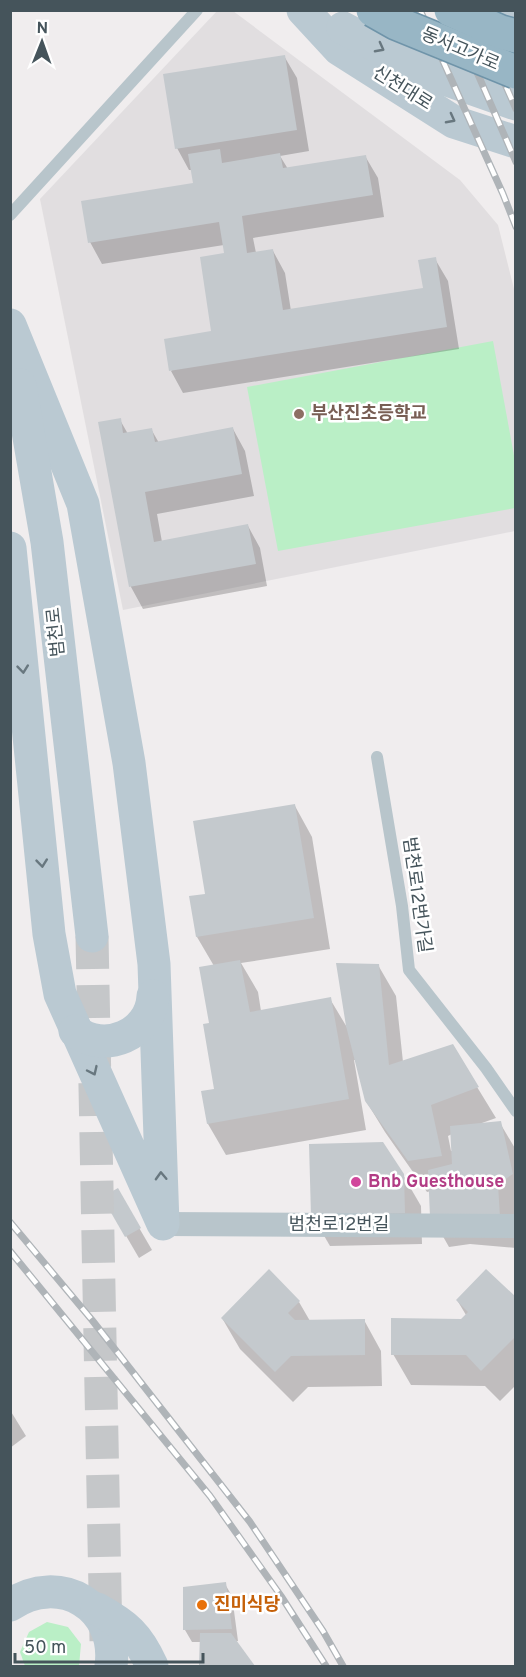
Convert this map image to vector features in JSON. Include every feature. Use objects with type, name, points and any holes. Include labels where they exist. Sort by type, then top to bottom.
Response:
[{"type":"highway","name":"동서고가로","points":[[373,10],[396,23],[516,72]]},
{"type":"highway","name":"동서고가로","points":[[451,10],[501,32],[516,36]]},
{"type":"main road","name":"신천대로","points":[[303,10],[339,49],[454,122],[516,142]]},
{"type":"main road","name":"신천대로","points":[[309,10],[430,74],[516,104]]},
{"type":"main road","points":[[511,10],[516,12]]},
{"type":"main road","points":[[10,325],[83,504],[129,763],[154,964],[163,1224]]},
{"type":"main road","name":"범천로","points":[[10,330],[47,542],[92,936]]},
{"type":"main road","points":[[10,548],[49,934],[60,994],[163,1224]]},
{"type":"main road","points":[[75,1030],[85,1038],[107,1041],[129,1036],[144,1024],[152,1004],[154,964]]},
{"type":"main road","points":[[10,1584],[66,1593],[84,1601],[122,1623],[142,1645],[152,1666]]},
{"type":"main road","points":[[10,1605],[23,1596],[44,1591]]},
{"type":"main road","points":[[84,1601],[99,1614],[109,1632],[113,1652],[111,1666]]},
{"type":"street","name":"범천로12번길","points":[[163,1224],[516,1226]]},
{"type":"lane","points":[[10,215],[197,10]]},
{"type":"lane","name":"범천로12번가길","points":[[377,757],[402,906],[409,970],[486,1068],[516,1112]]},
{"type":"shaded area","name":"부산진초등학교","points":[[217,11],[233,11],[460,180],[498,225],[516,297],[515,531],[123,610],[40,199]]},
{"type":"green space","points":[[493,341],[515,461],[515,508],[278,551],[247,387]]},
{"type":"green space","points":[[47,1622],[68,1627],[81,1644],[79,1666],[25,1666],[20,1652],[29,1632]]},
{"type":"building","points":[[285,55],[297,130],[175,149],[163,74]]},
{"type":"building","points":[[220,149],[222,163],[280,153],[283,168],[366,155],[373,195],[242,216],[247,253],[273,249],[283,310],[423,288],[418,260],[436,257],[447,327],[169,371],[164,339],[211,331],[200,257],[224,253],[219,222],[88,243],[81,201],[193,183],[188,154]]},
{"type":"building","points":[[121,418],[123,433],[152,428],[155,442],[233,427],[242,474],[145,492],[154,542],[248,524],[256,564],[129,587],[98,422]]},
{"type":"building","points":[[295,804],[314,918],[196,937],[189,896],[205,894],[193,821]]},
{"type":"building","points":[[240,960],[250,1012],[331,997],[349,1099],[207,1124],[201,1091],[214,1089],[203,1024],[209,1023],[199,967]]},
{"type":"building","points":[[336,963],[379,964],[389,1065],[453,1044],[479,1087],[431,1105],[442,1156],[408,1161],[365,1101],[346,1026]]},
{"type":"building","points":[[501,1121],[513,1174],[498,1184],[500,1217],[430,1217],[428,1170],[452,1164],[450,1126]]},
{"type":"building","points":[[383,1142],[404,1174],[405,1213],[311,1216],[309,1144]]},
{"type":"building","points":[[118,1188],[141,1228],[125,1237],[102,1197]]},
{"type":"building","points":[[269,1269],[300,1301],[288,1313],[295,1320],[365,1319],[365,1355],[291,1356],[275,1372],[221,1318]]},
{"type":"building","points":[[486,1269],[516,1297],[516,1336],[481,1371],[466,1355],[391,1355],[391,1318],[461,1319],[468,1312],[456,1300]]},
{"type":"building","points":[[226,1582],[232,1629],[183,1630],[183,1587]]},
{"type":"building","points":[[200,1633],[231,1633],[255,1666],[199,1666]]},
{"type":"tunnel","points":[[92,936],[106,1641]]},
{"type":"railway","points":[[420,10],[516,227]]},
{"type":"railway","points":[[450,10],[516,162]]},
{"type":"railway","points":[[472,10],[516,109]]},
{"type":"railway","points":[[10,1222],[92,1320],[250,1522],[323,1631],[343,1666]]},
{"type":"railway","points":[[10,1251],[210,1496],[281,1596],[326,1666]]},
{"type":"place","name":"부산진초등학교","points":[[299,414]]},
{"type":"place","name":"Bnb Guesthouse","points":[[356,1182]]},
{"type":"place","name":"진미식당","points":[[202,1605]]}]
